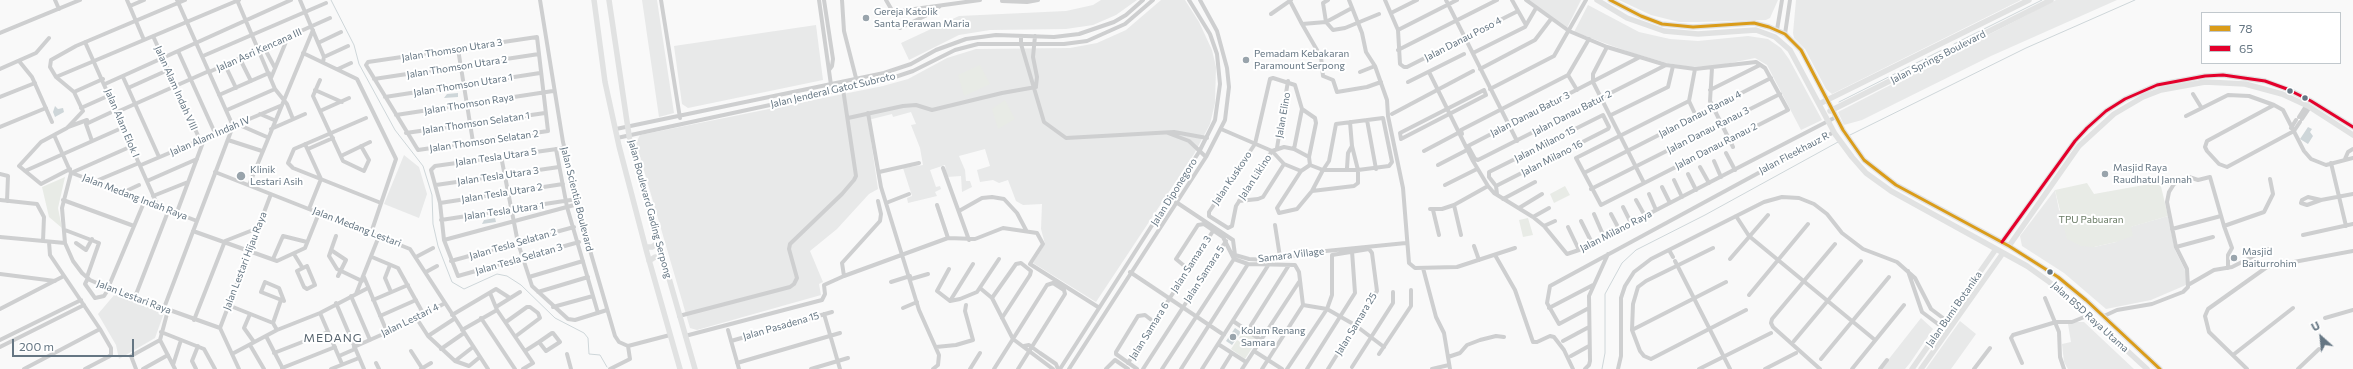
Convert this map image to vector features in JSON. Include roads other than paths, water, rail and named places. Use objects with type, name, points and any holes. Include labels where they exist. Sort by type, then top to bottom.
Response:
[{"type":"main road","name":"Jalan Boulevard Gading Serpong","points":[[594,0],[605,82],[617,138],[649,261],[680,369]]},
{"type":"main road","name":"Jalan Boulevard Gading Serpong","points":[[609,0],[630,135],[679,316],[695,369]]},
{"type":"main road","name":"Jalan BSD Raya Utama","points":[[1597,0],[1627,18],[1660,30],[1698,34],[1756,30],[1768,34],[1790,50],[1835,133],[1859,166],[1881,184],[2048,280],[2089,315],[2147,369]]},
{"type":"main road","points":[[1610,0],[1641,16],[1662,24],[1693,27],[1754,23],[1785,34]]},
{"type":"main road","name":"Jalan Springs Boulevard","points":[[1819,104],[2029,0]]},
{"type":"main road","name":"Jalan Springs Boulevard","points":[[1825,113],[2051,0]]},
{"type":"main road","points":[[1660,30],[1662,24]]},
{"type":"main road","name":"Jalan BSD Raya Utama","points":[[1785,34],[1800,50],[1843,130],[1864,160],[1896,185],[2002,242],[2058,277],[2104,316],[2160,369]]},
{"type":"main road","points":[[1946,42],[1951,51]]},
{"type":"main road","points":[[2002,242],[2062,159],[2087,128],[2106,111],[2138,93],[2178,80],[2205,76],[2246,78],[2276,85],[2353,135]]},
{"type":"main road","points":[[2009,246],[2080,146],[2114,114],[2143,97],[2162,90],[2205,82],[2245,84],[2282,94],[2309,105],[2353,127]]},
{"type":"main road","points":[[2062,159],[2068,163]]},
{"type":"main road","points":[[646,247],[652,247],[659,242]]},
{"type":"main road","name":"Jalan Bumi Botanika","points":[[1912,369],[1996,249]]},
{"type":"main road","name":"Jalan Bumi Botanika","points":[[1921,369],[2003,253]]},
{"type":"main road","points":[[649,261],[655,257],[664,258]]},
{"type":"street","points":[[55,0],[59,9]]},
{"type":"street","points":[[0,33],[80,0]]},
{"type":"street","points":[[127,0],[144,40]]},
{"type":"street","points":[[130,6],[144,0]]},
{"type":"street","points":[[92,141],[87,122],[74,92],[56,77],[50,67],[51,60],[178,1],[185,0]]},
{"type":"street","points":[[56,77],[238,0],[251,36],[275,89],[283,100],[293,119]]},
{"type":"street","points":[[105,84],[291,0]]},
{"type":"street","points":[[300,0],[324,59]]},
{"type":"street","name":"Jalan Scientia Boulevard","points":[[540,0],[552,91],[578,204],[615,336],[619,342],[628,346]]},
{"type":"street","points":[[661,0],[681,123]]},
{"type":"street","points":[[818,0],[832,92]]},
{"type":"street","points":[[824,0],[833,59],[832,66],[829,70]]},
{"type":"street","points":[[842,0],[844,31],[856,78]]},
{"type":"street","points":[[886,0],[893,12],[980,0]]},
{"type":"street","points":[[1002,1],[1038,0]]},
{"type":"street","name":"Jalan Jenderal Gatot Subroto","points":[[616,129],[900,68],[966,39],[987,36],[1067,36],[1090,31],[1126,15],[1143,0]]},
{"type":"street","name":"Jalan Jenderal Gatot Subroto","points":[[617,138],[681,123],[832,92],[900,75],[955,50],[968,46],[992,43],[1074,43],[1100,36],[1136,16],[1153,0]]},
{"type":"street","name":"Jalan Diponegoro","points":[[1059,369],[1198,152],[1215,120],[1220,100],[1220,72],[1215,48],[1210,34],[1190,0]]},
{"type":"street","name":"Jalan Diponegoro","points":[[1069,369],[1130,272],[1206,157],[1221,129],[1227,102],[1228,77],[1217,31],[1200,0]]},
{"type":"street","points":[[1271,14],[1291,0],[1302,24],[1321,57],[1323,76],[1333,80],[1337,92],[1381,82]]},
{"type":"street","points":[[1328,0],[1323,5],[1326,22],[1333,30],[1379,14]]},
{"type":"street","points":[[1349,0],[1366,52],[1375,66],[1387,100],[1388,116],[1403,188],[1406,243],[1409,263],[1415,268],[1457,267],[1515,248]]},
{"type":"street","points":[[1385,0],[1398,30],[1398,50],[1497,0]]},
{"type":"street","points":[[1391,13],[1417,0]]},
{"type":"street","points":[[1398,30],[1447,2],[1457,0]]},
{"type":"street","points":[[1512,0],[1526,26]]},
{"type":"street","points":[[1526,0],[1569,31],[1607,47],[1640,57],[1673,66],[1695,69],[1752,62],[1765,68],[1780,94]]},
{"type":"street","points":[[1490,89],[1554,56],[1586,0]]},
{"type":"street","points":[[1777,30],[1782,0]]},
{"type":"street","points":[[1785,34],[1790,0]]},
{"type":"street","points":[[178,1],[209,72],[235,125],[268,137]]},
{"type":"street","points":[[1447,2],[1517,141]]},
{"type":"street","name":"Jalan Asri Kencana III","points":[[203,56],[326,3]]},
{"type":"street","points":[[900,28],[925,16],[942,5]]},
{"type":"street","points":[[1302,24],[1326,22],[1352,8]]},
{"type":"street","points":[[1473,53],[1526,26],[1536,8]]},
{"type":"street","name":"Jalan Danau Poso 4","points":[[1398,50],[1400,64],[1407,67],[1518,11]]},
{"type":"street","name":"Jalan Asri Kencana III","points":[[67,128],[135,104],[190,79],[225,66],[288,37],[312,28],[330,18]]},
{"type":"street","points":[[1480,69],[1535,40],[1551,19]]},
{"type":"street","points":[[249,184],[312,28]]},
{"type":"street","points":[[318,42],[342,32]]},
{"type":"street","name":"Jalan Alam Indah VIII","points":[[153,36],[200,140]]},
{"type":"street","name":"Jalan Thomson Utara 3","points":[[374,79],[366,66],[368,62],[535,36],[539,54]]},
{"type":"street","points":[[1021,36],[1021,44],[1036,87],[1044,122],[1066,138],[1179,132],[1206,138]]},
{"type":"street","points":[[1035,36],[1033,57],[1037,77],[1036,87]]},
{"type":"street","points":[[221,95],[251,82],[270,76],[288,37]]},
{"type":"street","points":[[0,69],[36,53],[49,38]]},
{"type":"street","points":[[1424,151],[1459,131],[1568,75],[1589,39]]},
{"type":"street","name":"Jalan Alam Elok I","points":[[87,42],[94,62],[103,78],[157,204]]},
{"type":"street","points":[[324,59],[348,46]]},
{"type":"street","points":[[1607,47],[1593,74],[1593,82],[1621,134],[1644,183]]},
{"type":"street","points":[[458,49],[462,66],[473,142]]},
{"type":"street","points":[[178,51],[215,133]]},
{"type":"street","points":[[267,53],[275,68]]},
{"type":"street","points":[[303,53],[324,59],[360,82],[396,159],[371,233]]},
{"type":"street","points":[[539,54],[545,113]]},
{"type":"street","name":"Jalan Thomson Utara 2","points":[[374,79],[539,54]]},
{"type":"street","points":[[1408,82],[1464,54]]},
{"type":"street","name":"Jalan Danau Batur 3","points":[[1438,165],[1509,125],[1640,57]]},
{"type":"street","points":[[240,59],[251,82]]},
{"type":"street","points":[[20,61],[35,83],[52,122]]},
{"type":"street","points":[[338,69],[351,63]]},
{"type":"street","name":"Jalan Danau Batur 2","points":[[1467,148],[1477,160],[1666,64]]},
{"type":"street","points":[[1710,90],[1760,65]]},
{"type":"street","points":[[225,66],[236,88]]},
{"type":"street","points":[[1360,72],[1375,66]]},
{"type":"street","points":[[1611,115],[1668,87],[1673,66]]},
{"type":"street","points":[[1712,68],[1710,90],[1713,108],[1733,147]]},
{"type":"street","points":[[1695,69],[1689,101],[1696,116]]},
{"type":"street","points":[[128,88],[168,70]]},
{"type":"street","points":[[1392,114],[1473,71]]},
{"type":"street","points":[[1429,72],[1467,148]]},
{"type":"street","name":"Jalan Thomson Utara 1","points":[[385,97],[540,73]]},
{"type":"street","points":[[1568,75],[1576,90]]},
{"type":"street","points":[[123,77],[160,158]]},
{"type":"street","points":[[74,92],[103,78]]},
{"type":"street","name":"Jalan Danau Ranau 4","points":[[1584,173],[1771,78]]},
{"type":"street","points":[[374,79],[406,133]]},
{"type":"street","points":[[1255,144],[1270,79],[1288,81],[1297,89],[1302,109],[1294,149]]},
{"type":"street","points":[[320,80],[313,96],[341,156],[345,163],[364,171],[369,160],[361,146]]},
{"type":"street","name":"Jalan Elino","points":[[1277,148],[1288,81]]},
{"type":"street","points":[[0,97],[35,83]]},
{"type":"street","points":[[848,118],[916,105],[932,110],[1002,92],[1036,87]]},
{"type":"street","points":[[227,110],[275,89]]},
{"type":"street","points":[[679,316],[790,287],[794,284],[797,278],[789,249],[790,244],[842,194],[856,176],[843,89]]},
{"type":"street","points":[[316,90],[342,102]]},
{"type":"street","points":[[1484,90],[1487,94],[1449,114],[1401,139],[1400,133],[1484,90]]},
{"type":"street","name":"Jalan Thomson Raya","points":[[396,115],[552,91]]},
{"type":"street","name":"Jalan Danau Ranau 2","points":[[1591,189],[1600,204],[1603,205],[1788,110],[1780,94]]},
{"type":"street","name":"Jalan Danau Ranau 3","points":[[1591,189],[1780,94]]},
{"type":"street","points":[[2193,94],[2201,108]]},
{"type":"street","points":[[2186,116],[2232,94],[2249,96],[2283,110],[2304,151],[2311,159],[2321,164],[2331,164],[2353,158]]},
{"type":"street","points":[[110,95],[82,109],[67,128],[41,142],[20,165],[41,184],[132,146]]},
{"type":"street","points":[[320,111],[349,98]]},
{"type":"street","points":[[1220,100],[1227,102]]},
{"type":"street","points":[[1591,189],[1576,158],[1689,101]]},
{"type":"street","points":[[2274,105],[2207,141],[2205,147],[2207,151],[2219,164],[2227,167],[2288,134],[2309,105]]},
{"type":"street","name":"Jalan Alam Indah IV","points":[[95,182],[140,164],[160,158],[280,106]]},
{"type":"street","points":[[0,127],[46,108]]},
{"type":"street","points":[[1302,109],[1316,120],[1309,157],[1310,165]]},
{"type":"street","name":"Jalan Thomson Selatan 1","points":[[406,133],[545,113]]},
{"type":"street","name":"Jalan Thomson Selatan 2","points":[[406,133],[416,148],[420,150],[548,131],[550,130],[545,113]]},
{"type":"street","points":[[868,113],[886,202],[904,255],[917,302],[936,347],[939,360],[933,369]]},
{"type":"street","points":[[260,114],[274,120]]},
{"type":"street","points":[[270,129],[305,114]]},
{"type":"street","name":"Jalan Milano 16","points":[[1496,186],[1608,129],[1609,127],[1603,114],[1601,115]]},
{"type":"street","name":"Jalan Milano 15","points":[[1496,186],[1489,177],[1489,172],[1601,115]]},
{"type":"street","name":"Jalan Milano Raya","points":[[1467,148],[1477,169],[1488,186],[1504,199],[1533,216],[1544,226],[1563,251],[1571,254],[1836,117]]},
{"type":"street","points":[[308,149],[366,118]]},
{"type":"street","points":[[1310,165],[1301,171],[1277,208],[1277,212],[1282,213],[1298,209],[1312,191],[1323,170],[1329,161],[1335,126],[1350,122],[1383,118],[1392,164],[1376,169],[1358,170],[1347,168],[1323,170],[1310,165]]},
{"type":"street","points":[[1367,120],[1376,169]]},
{"type":"street","points":[[1312,191],[1354,186],[1358,183],[1358,170],[1352,146],[1350,122]]},
{"type":"street","points":[[174,367],[160,340],[166,309],[215,172],[235,125]]},
{"type":"street","points":[[25,171],[124,127]]},
{"type":"street","points":[[1221,129],[1272,151],[1284,164],[1301,171]]},
{"type":"street","points":[[1168,133],[1189,141],[1198,152],[1206,157]]},
{"type":"street","name":"Jalan Fleekhauz R","points":[[1549,308],[1547,303],[1550,286],[1754,174],[1835,133]]},
{"type":"street","points":[[0,237],[66,243],[66,230],[62,208],[71,172],[54,135]]},
{"type":"street","points":[[332,136],[305,144],[292,151],[288,165],[381,203]]},
{"type":"street","points":[[177,212],[205,138]]},
{"type":"street","points":[[228,140],[262,151]]},
{"type":"street","points":[[341,156],[370,142]]},
{"type":"street","points":[[305,144],[321,179],[309,209]]},
{"type":"street","name":"Jalan Kuskovo","points":[[1232,226],[1228,228],[1209,216],[1209,212],[1255,144]]},
{"type":"street","points":[[1347,168],[1348,152],[1352,146]]},
{"type":"street","name":"Jalan Tesla Utara 5","points":[[436,185],[431,170],[435,166],[564,148]]},
{"type":"street","points":[[1272,151],[1277,148],[1294,149],[1309,157]]},
{"type":"street","points":[[556,149],[567,207],[598,313]]},
{"type":"street","points":[[2345,159],[2348,152],[2353,149]]},
{"type":"street","name":"Jalan Likino","points":[[1232,226],[1239,201],[1272,151]]},
{"type":"street","points":[[1726,153],[1735,170]]},
{"type":"street","points":[[501,156],[504,176],[509,192],[513,223],[522,259],[529,277],[538,292],[553,308],[568,319],[575,320],[607,310]]},
{"type":"street","points":[[147,181],[197,159]]},
{"type":"street","points":[[1714,161],[1721,177]]},
{"type":"street","points":[[879,172],[919,163]]},
{"type":"street","points":[[1239,201],[1258,200],[1263,197],[1284,164]]},
{"type":"street","points":[[2331,164],[2346,226]]},
{"type":"street","name":"Jalan Tesla Utara 3","points":[[436,185],[559,167]]},
{"type":"street","points":[[1700,167],[1709,183]]},
{"type":"street","points":[[943,168],[969,240]]},
{"type":"street","points":[[1445,185],[1477,169]]},
{"type":"street","name":"Jalan Medang Indah Raya","points":[[71,172],[157,204],[197,221]]},
{"type":"street","name":"Jalan Medang Lestari","points":[[215,172],[405,246],[416,257],[453,317],[488,369]]},
{"type":"street","points":[[0,174],[8,176],[7,201]]},
{"type":"street","points":[[1688,174],[1696,190]]},
{"type":"street","points":[[2188,285],[2186,265],[2176,246],[2167,202],[2168,192],[2174,184],[2189,177],[2198,180],[2210,176],[2224,226],[2232,248],[2228,255],[2228,268]]},
{"type":"street","points":[[2224,226],[2264,212],[2273,194],[2270,179]]},
{"type":"street","points":[[1674,180],[1682,197]]},
{"type":"street","points":[[153,196],[188,182]]},
{"type":"street","points":[[1504,199],[1535,182]]},
{"type":"street","name":"Jalan Tesla Utara 2","points":[[440,203],[563,184]]},
{"type":"street","points":[[123,192],[139,185]]},
{"type":"street","points":[[436,185],[440,203],[444,240],[451,261]]},
{"type":"street","points":[[1439,235],[1432,209],[1442,209],[1454,205],[1488,186]]},
{"type":"street","points":[[1496,186],[1497,194]]},
{"type":"street","points":[[1662,187],[1670,203]]},
{"type":"street","name":"Jalan Lestari Hijau Raya","points":[[220,328],[271,194]]},
{"type":"street","points":[[886,202],[909,194]]},
{"type":"street","points":[[1519,208],[1542,194]]},
{"type":"street","points":[[1649,194],[1656,210]]},
{"type":"street","points":[[2321,200],[2353,194]]},
{"type":"street","points":[[1618,369],[1621,356],[1620,303],[1622,292],[1630,276],[1638,268],[1669,250],[1736,216],[1775,198],[1788,196],[1808,200],[1818,206],[1842,233],[1863,249],[1889,257],[1907,269],[1915,278],[1928,306],[1947,320]]},
{"type":"street","points":[[959,211],[982,198],[992,197],[1004,199],[1017,213],[1026,230]]},
{"type":"street","name":"Jalan Tesla Utara 1","points":[[441,220],[553,204],[577,199]]},
{"type":"street","points":[[0,200],[37,204],[44,217],[43,241]]},
{"type":"street","points":[[63,200],[134,226]]},
{"type":"street","points":[[66,230],[100,243],[85,284],[95,298],[104,296],[109,288],[145,200]]},
{"type":"street","points":[[1636,200],[1645,216]]},
{"type":"street","points":[[844,276],[841,266],[844,260],[880,221],[881,214],[878,201]]},
{"type":"street","name":"Samara Village","points":[[1176,202],[1233,240],[1235,255],[1249,259],[1280,258],[1406,243]]},
{"type":"street","points":[[553,204],[554,211]]},
{"type":"street","points":[[444,240],[513,223],[578,204]]},
{"type":"street","points":[[937,205],[948,238]]},
{"type":"street","points":[[1454,205],[1461,235]]},
{"type":"street","points":[[1623,207],[1631,223]]},
{"type":"street","points":[[1533,216],[1549,208]]},
{"type":"street","points":[[135,297],[169,209]]},
{"type":"street","points":[[193,231],[250,250],[276,261],[305,249],[319,213]]},
{"type":"street","points":[[1594,214],[1604,237]]},
{"type":"street","points":[[1611,214],[1619,230]]},
{"type":"street","points":[[1730,259],[1768,215]]},
{"type":"street","points":[[1736,216],[1749,236],[1875,340]]},
{"type":"street","points":[[2172,229],[2221,216]]},
{"type":"street","points":[[1544,226],[1555,221]]},
{"type":"street","points":[[1581,221],[1592,243]]},
{"type":"street","points":[[1188,270],[1176,259],[1198,225],[1204,224],[1226,241],[1234,259],[1248,264],[1289,264],[1295,265],[1298,268],[1303,305],[1262,369]]},
{"type":"street","points":[[1749,295],[1808,224]]},
{"type":"street","points":[[2303,235],[2353,224]]},
{"type":"street","points":[[1274,225],[1280,258]]},
{"type":"street","name":"Jalan Tesla Selatan 2","points":[[451,261],[574,227]]},
{"type":"street","points":[[1568,227],[1579,250]]},
{"type":"street","points":[[194,320],[225,241],[258,228]]},
{"type":"street","points":[[685,336],[822,300],[825,294],[824,285],[844,276],[948,238],[963,237],[969,240],[1000,229],[1026,230],[1037,233],[1043,244],[1030,264],[1098,307]]},
{"type":"street","name":"Jalan Samara 3","points":[[1170,298],[1213,231]]},
{"type":"street","points":[[273,259],[283,236],[307,242]]},
{"type":"street","points":[[336,236],[329,256],[337,269],[341,272],[363,279],[387,332]]},
{"type":"street","points":[[356,294],[372,257],[379,236]]},
{"type":"street","points":[[2176,246],[2213,237]]},
{"type":"street","points":[[76,243],[86,250],[92,239]]},
{"type":"street","points":[[1143,239],[1149,243]]},
{"type":"street","name":"Jalan Samara 5","points":[[1143,369],[1226,241]]},
{"type":"street","points":[[49,242],[50,254],[111,348],[111,355],[108,358],[85,369]]},
{"type":"street","name":"Jalan Tesla Selatan 3","points":[[451,261],[457,274],[460,276],[578,242]]},
{"type":"street","name":"Jalan Lestari Raya","points":[[66,243],[73,260],[88,278],[109,288],[194,320],[220,328]]},
{"type":"street","points":[[1820,369],[1772,325],[1772,319],[1835,244]]},
{"type":"street","points":[[1474,246],[1479,260]]},
{"type":"street","points":[[416,257],[433,248]]},
{"type":"street","points":[[1713,248],[1675,261],[1638,287],[1632,304],[1632,330],[1640,351],[1644,356],[1651,359],[1746,310]]},
{"type":"street","name":"Jalan Samara 25","points":[[1328,369],[1377,291],[1372,253],[1369,249],[1352,251]]},
{"type":"street","points":[[2104,316],[2117,310],[2152,304],[2183,292],[2188,285],[2214,270],[2228,268],[2268,249]]},
{"type":"street","points":[[331,250],[345,258],[341,272],[338,276]]},
{"type":"street","points":[[1669,250],[1730,369]]},
{"type":"street","points":[[1287,369],[1327,309],[1332,295],[1332,255],[1352,251],[1356,290],[1342,317],[1307,369]]},
{"type":"street","points":[[2247,369],[2209,332],[2205,316],[2208,309],[2267,267],[2353,251]]},
{"type":"street","points":[[294,254],[302,268]]},
{"type":"street","points":[[1585,369],[1589,365],[1589,308],[1593,285],[1608,254]]},
{"type":"street","points":[[1495,255],[1515,290],[1533,342],[1537,342],[1550,336],[1554,337],[1564,350],[1573,369]]},
{"type":"street","points":[[372,257],[398,268],[424,314]]},
{"type":"street","points":[[950,301],[975,293],[980,288],[999,259]]},
{"type":"street","points":[[1162,369],[1234,259]]},
{"type":"street","points":[[529,277],[583,261]]},
{"type":"street","points":[[1794,341],[1861,261]]},
{"type":"street","points":[[992,298],[1016,264],[1021,263],[1031,273],[1002,318]]},
{"type":"street","points":[[950,301],[973,264]]},
{"type":"street","points":[[1181,369],[1248,264]]},
{"type":"street","points":[[1202,369],[1269,264]]},
{"type":"street","points":[[1248,330],[1289,264]]},
{"type":"street","points":[[390,265],[386,278],[391,292]]},
{"type":"street","points":[[426,272],[437,266]]},
{"type":"street","points":[[308,267],[315,286],[307,289],[304,287],[297,271],[302,268],[308,267]]},
{"type":"street","points":[[1423,268],[1436,317],[1444,333],[1450,367],[1432,369]]},
{"type":"street","points":[[949,269],[937,291],[950,301]]},
{"type":"street","points":[[1907,269],[1922,312],[1942,327]]},
{"type":"street","points":[[1130,272],[1224,335]]},
{"type":"street","points":[[0,274],[55,281]]},
{"type":"street","points":[[891,282],[928,274]]},
{"type":"street","points":[[0,309],[64,276]]},
{"type":"street","points":[[1821,359],[1889,277]]},
{"type":"street","points":[[538,292],[588,278]]},
{"type":"street","points":[[273,323],[282,300],[284,300],[279,288],[264,282],[261,292],[282,300]]},
{"type":"street","points":[[1242,369],[1299,282]]},
{"type":"street","points":[[1632,330],[1726,282]]},
{"type":"street","points":[[994,369],[1049,283],[1054,283],[1064,290],[1065,294],[1018,369]]},
{"type":"street","points":[[373,300],[408,285]]},
{"type":"street","points":[[1589,308],[1559,324],[1549,308],[1593,285]]},
{"type":"street","points":[[232,354],[277,330],[320,313],[336,303],[368,288]]},
{"type":"street","points":[[980,288],[992,298],[1013,339],[1053,369]]},
{"type":"street","points":[[428,336],[453,317],[498,289],[510,298]]},
{"type":"street","points":[[1379,354],[1411,306],[1411,290]]},
{"type":"street","points":[[441,349],[481,318],[520,292]]},
{"type":"street","points":[[1352,367],[1393,301],[1393,292]]},
{"type":"street","points":[[490,293],[496,309],[516,336],[533,363],[523,369]]},
{"type":"street","points":[[1107,293],[1114,298]]},
{"type":"street","points":[[351,296],[370,340]]},
{"type":"street","points":[[553,308],[593,296]]},
{"type":"street","name":"Jalan Samara 6","points":[[1128,363],[1170,298]]},
{"type":"street","points":[[2045,298],[2059,332],[2060,357],[2064,369]]},
{"type":"street","points":[[7,344],[2,339],[81,300]]},
{"type":"street","points":[[380,316],[416,300]]},
{"type":"street","points":[[903,308],[917,302]]},
{"type":"street","points":[[336,303],[364,369]]},
{"type":"street","name":"Jalan Lestari 4","points":[[339,356],[417,319],[445,303]]},
{"type":"street","points":[[0,347],[84,305]]},
{"type":"street","points":[[228,305],[273,323],[277,330]]},
{"type":"street","points":[[936,347],[973,340],[965,311],[966,305]]},
{"type":"street","points":[[1303,305],[1327,309],[1372,336],[1384,347]]},
{"type":"street","points":[[1852,369],[1904,305]]},
{"type":"street","points":[[506,322],[527,307],[530,307],[538,313],[540,318],[516,336]]},
{"type":"street","points":[[2233,355],[2293,308]]},
{"type":"street","points":[[2325,318],[2353,310]]},
{"type":"street","name":"Jalan Pasadena 15","points":[[731,341],[832,312]]},
{"type":"street","points":[[320,313],[344,366]]},
{"type":"street","points":[[250,314],[244,328],[264,369]]},
{"type":"street","points":[[824,314],[840,369]]},
{"type":"street","points":[[1138,369],[1116,354],[1116,352],[1138,316],[1145,315],[1154,322]]},
{"type":"street","points":[[2022,363],[2012,336],[2056,322],[2072,322],[2089,315]]},
{"type":"street","points":[[481,318],[515,369]]},
{"type":"street","points":[[42,319],[45,325]]},
{"type":"street","points":[[417,319],[428,336],[454,361],[469,366],[480,357]]},
{"type":"street","points":[[1233,321],[1261,340]]},
{"type":"street","points":[[1563,341],[1589,327]]},
{"type":"street","points":[[220,328],[239,369]]},
{"type":"street","points":[[24,369],[100,329]]},
{"type":"street","points":[[728,330],[739,369]]},
{"type":"street","points":[[161,332],[205,349],[215,369]]},
{"type":"street","points":[[274,353],[328,332]]},
{"type":"street","points":[[525,351],[539,342],[553,333],[560,342],[546,351],[539,342]]},
{"type":"street","points":[[737,363],[840,333]]},
{"type":"street","points":[[1699,369],[1771,333]]},
{"type":"street","points":[[610,369],[630,359],[628,346],[670,335]]},
{"type":"street","points":[[266,336],[283,369],[335,347]]},
{"type":"street","points":[[1448,357],[1460,353],[1467,345],[1480,340],[1496,336],[1504,337]]},
{"type":"street","points":[[136,369],[131,356],[160,340]]},
{"type":"street","points":[[174,367],[181,340]]},
{"type":"street","points":[[1218,344],[1246,362]]},
{"type":"street","points":[[196,369],[192,362],[198,346]]},
{"type":"street","points":[[1024,346],[1032,347],[1056,364],[1059,369]]},
{"type":"street","points":[[1571,356],[1589,346]]},
{"type":"street","points":[[454,361],[473,347]]},
{"type":"street","points":[[1977,368],[1990,348]]},
{"type":"street","points":[[2298,369],[2319,349]]},
{"type":"street","points":[[411,351],[421,369],[429,366]]},
{"type":"street","points":[[1254,351],[1282,369]]},
{"type":"street","points":[[970,369],[980,353]]},
{"type":"street","points":[[1222,369],[1232,353]]},
{"type":"street","points":[[1765,369],[1796,353]]},
{"type":"street","points":[[567,354],[571,369]]},
{"type":"street","points":[[143,369],[168,355]]},
{"type":"street","points":[[331,369],[344,366],[359,358]]},
{"type":"street","points":[[811,369],[848,358]]},
{"type":"street","points":[[1106,369],[1112,361],[1115,360],[1128,369]]},
{"type":"street","points":[[1880,369],[1887,360]]},
{"type":"street","points":[[376,363],[379,369]]},
{"type":"street","points":[[619,365],[622,369]]},
{"type":"waterway","points":[[331,0],[354,45],[359,64],[395,130],[423,166],[432,195],[433,224],[438,246],[452,282],[464,289],[497,274],[507,276],[521,285],[555,318],[584,333],[588,338],[589,354],[600,355],[607,367]]},
{"type":"waterway","points":[[1954,44],[2042,0]]},
{"type":"waterway","points":[[1850,135],[2026,48],[2135,0]]},
{"type":"waterway","points":[[1839,102],[1944,49]]},
{"type":"waterway","points":[[1602,369],[1605,353],[1605,294],[1622,263],[1636,250],[1705,215],[1838,142]]},
{"type":"place","name":"Gereja Katolik Santa Perawan Maria","points":[[866,18]]},
{"type":"place","name":"Pemadam Kebakaran Paramount Serpong","points":[[1246,60]]},
{"type":"place","name":"Masjid Raya Raudhatul Jannah","points":[[2105,174]]},
{"type":"place","name":"Klinik Lestari Asih","points":[[241,176]]},
{"type":"place","name":"Masjid Baiturrohim","points":[[2234,258]]},
{"type":"place","name":"Kolam Renang Samara","points":[[1233,337]]},
{"type":"district","name":"MEDANG","points":[[333,338]]},
{"type":"park label","name":"TPU Pabuaran","points":[[2091,220]]}]
